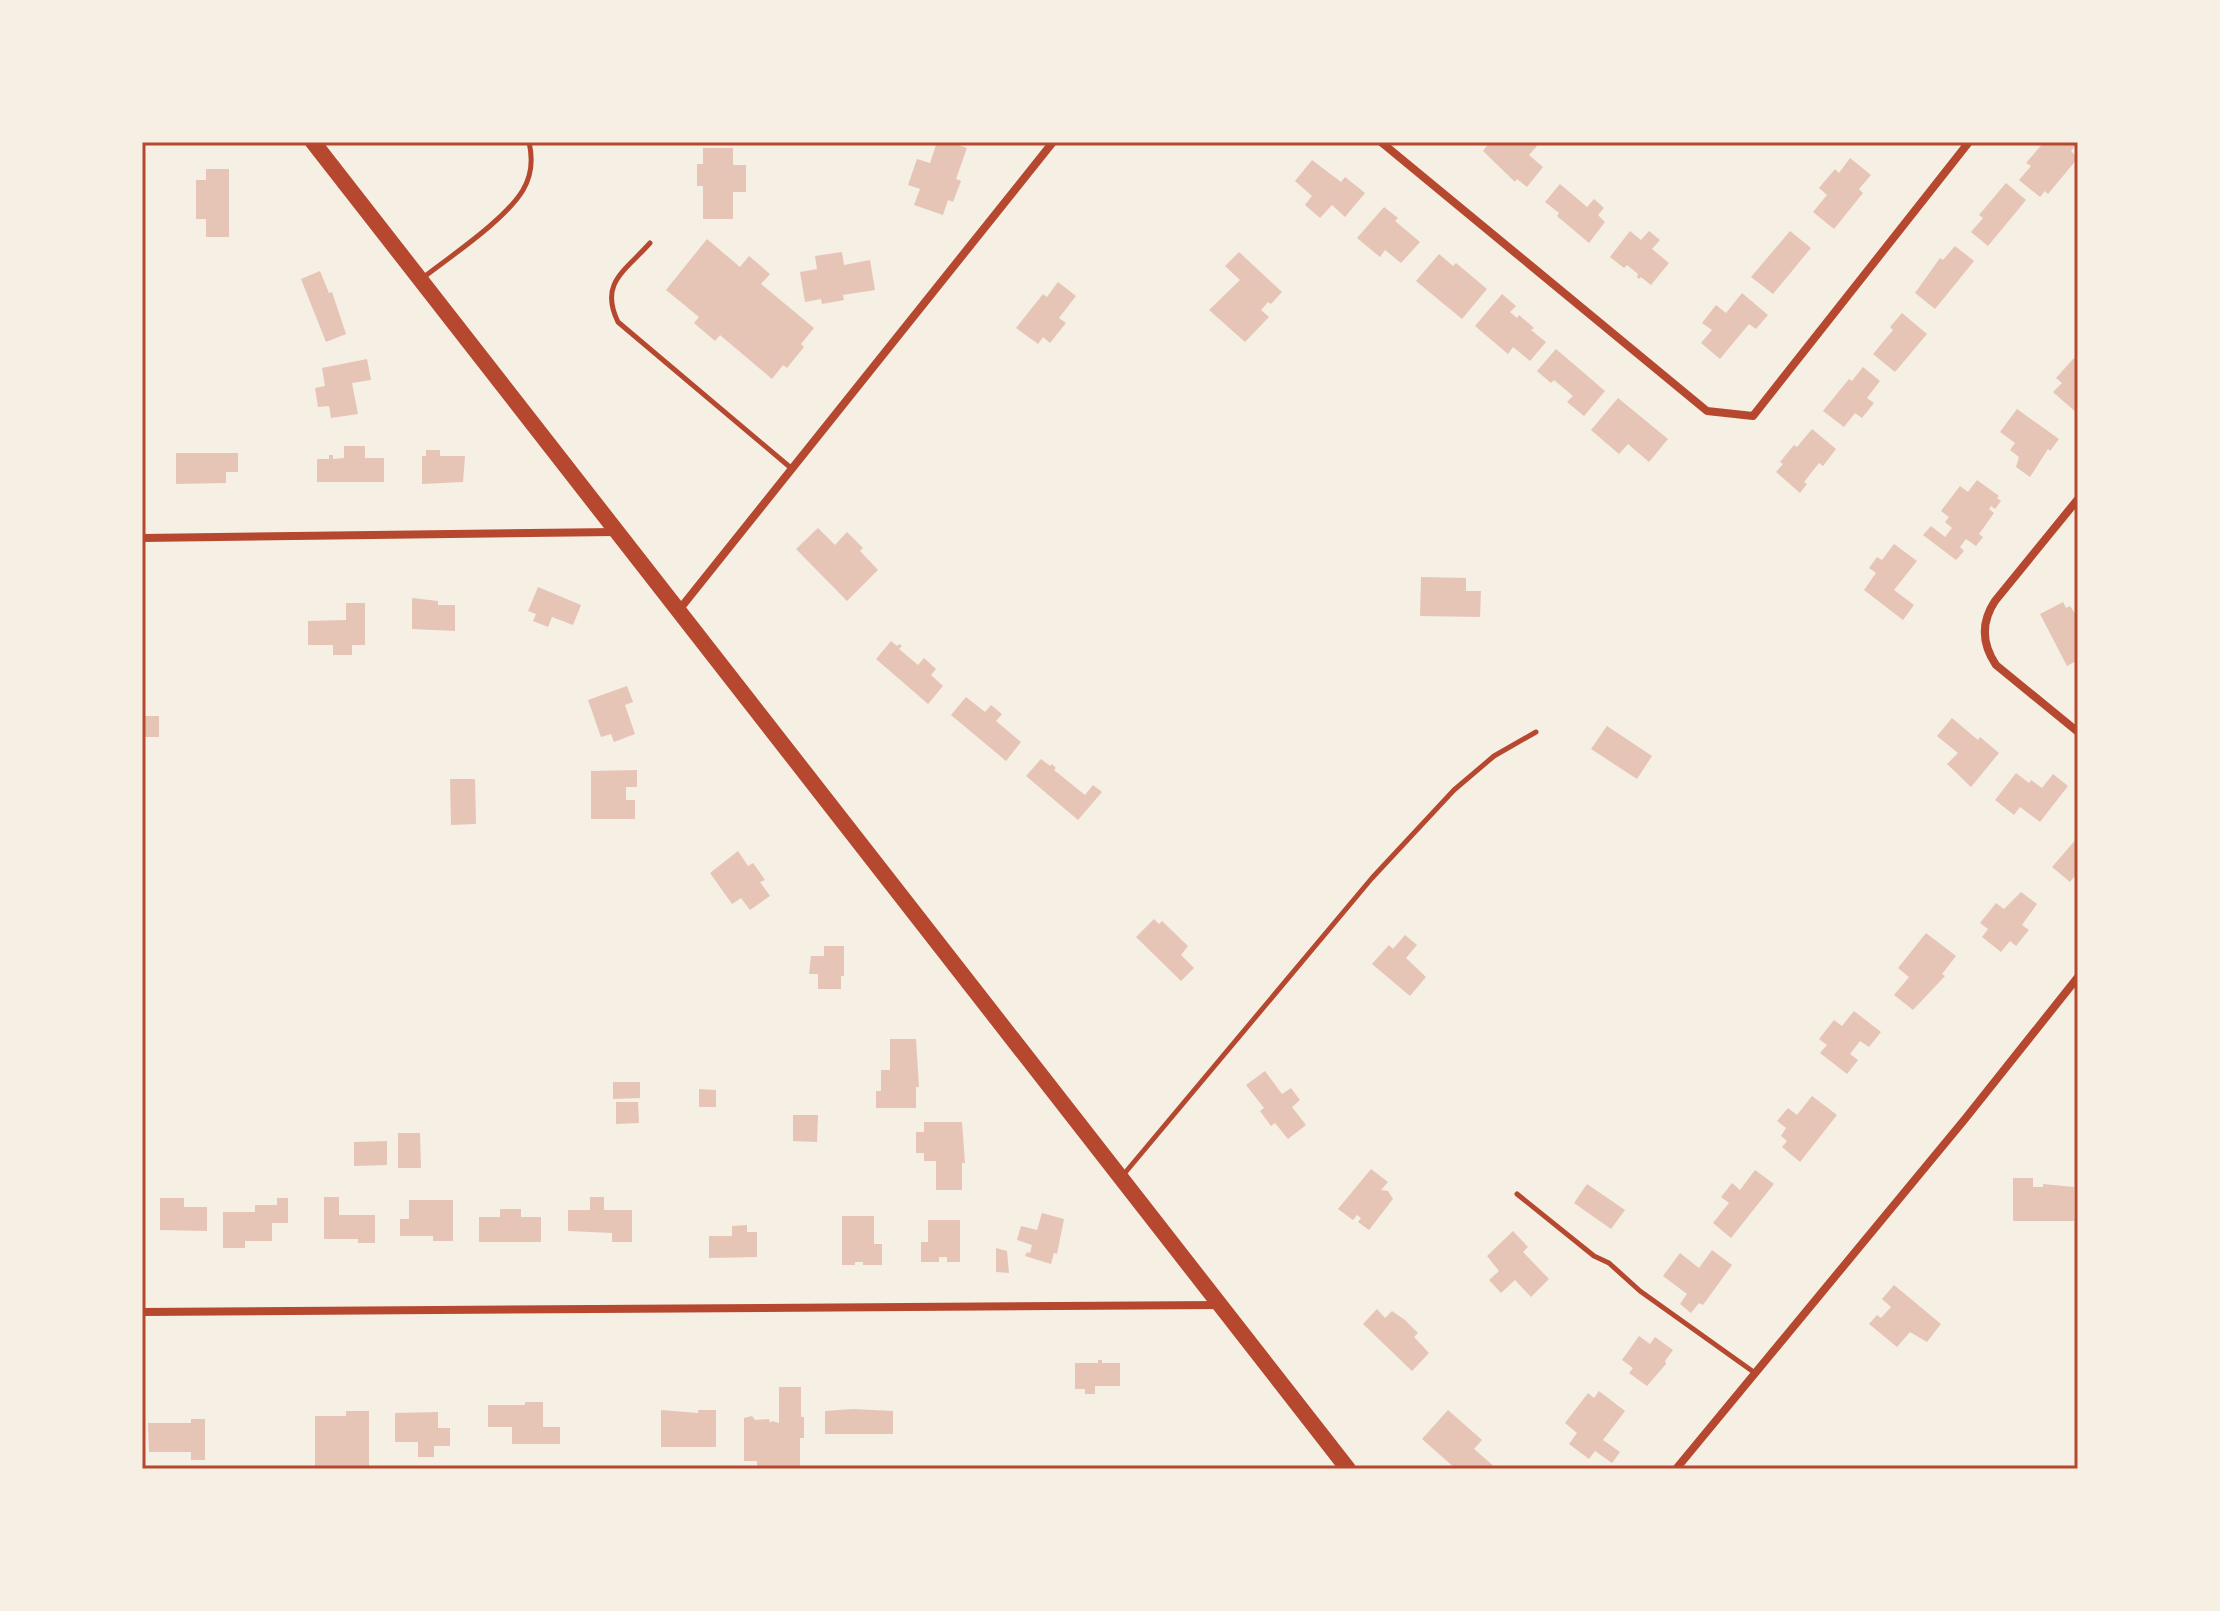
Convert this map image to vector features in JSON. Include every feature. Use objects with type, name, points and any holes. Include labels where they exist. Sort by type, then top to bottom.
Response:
[{"type":"main road","points":[[313,142],[1348,1469]]},
{"type":"street","points":[[679,611],[1053,142]]},
{"type":"street","points":[[1381,142],[1707,411],[1753,416],[1969,142]]},
{"type":"street","points":[[2078,499],[1988,611],[1985,634],[1990,656],[1996,665],[2078,732]]},
{"type":"street","points":[[142,538],[616,532]]},
{"type":"street","points":[[1676,1469],[2078,977]]},
{"type":"street","points":[[142,1312],[1219,1305]]},
{"type":"lane","points":[[420,280],[486,230],[522,193],[530,175],[532,156],[529,142]]},
{"type":"lane","points":[[650,243],[614,282],[610,295],[618,322],[792,469]]},
{"type":"lane","points":[[1120,1178],[1372,878],[1454,790],[1494,756],[1536,732]]},
{"type":"lane","points":[[1517,1194],[1594,1256],[1609,1263],[1640,1291],[1756,1374]]},
{"type":"building","points":[[937,142],[950,142],[967,148],[956,179],[961,181],[953,202],[948,200],[943,215],[914,205],[920,189],[908,185],[917,159],[930,163]]},
{"type":"building","points":[[1490,142],[1532,142],[1537,146],[1529,155],[1543,167],[1527,187],[1517,179],[1515,182],[1483,151]]},
{"type":"building","points":[[2044,142],[2078,142],[2071,151],[2078,158],[2048,194],[2045,191],[2040,197],[2019,180],[2031,166],[2026,163]]},
{"type":"building","points":[[703,148],[733,148],[733,165],[746,165],[746,192],[733,192],[733,219],[703,219],[703,186],[697,186],[697,164],[703,164]]},
{"type":"building","points":[[1850,158],[1871,175],[1859,189],[1863,193],[1834,229],[1813,212],[1827,195],[1819,188],[1835,169],[1839,173]]},
{"type":"building","points":[[1312,160],[1341,182],[1345,177],[1365,193],[1345,217],[1332,205],[1320,218],[1305,205],[1312,196],[1295,181]]},
{"type":"building","points":[[206,169],[229,169],[229,237],[206,237],[206,219],[196,219],[196,180],[206,180]]},
{"type":"building","points":[[2006,183],[2026,200],[1988,246],[1971,232],[1983,218],[1979,215]]},
{"type":"building","points":[[1560,184],[1587,207],[1594,199],[1604,208],[1598,215],[1605,222],[1589,243],[1545,202]]},
{"type":"building","points":[[1384,207],[1420,242],[1401,263],[1385,250],[1380,257],[1357,238]]},
{"type":"building","points":[[1630,231],[1641,240],[1649,231],[1660,240],[1652,249],[1669,263],[1651,285],[1641,277],[1639,279],[1638,274],[1627,265],[1624,268],[1610,257]]},
{"type":"building","points":[[1790,231],[1811,248],[1773,294],[1751,277]]},
{"type":"building","points":[[707,239],[740,267],[749,256],[770,274],[761,284],[814,328],[787,368],[783,365],[772,379],[720,335],[715,341],[694,323],[699,317],[666,290]]},
{"type":"building","points":[[1955,246],[1974,261],[1935,309],[1915,293],[1940,258],[1943,260]]},
{"type":"building","points":[[842,252],[844,265],[870,260],[875,290],[843,295],[844,300],[822,304],[821,299],[805,302],[800,272],[817,269],[815,256]]},
{"type":"building","points":[[1239,252],[1282,292],[1261,310],[1269,317],[1245,342],[1209,310],[1240,280],[1225,266]]},
{"type":"building","points":[[1439,254],[1453,266],[1456,263],[1487,289],[1462,319],[1416,281]]},
{"type":"building","points":[[320,271],[329,293],[332,292],[346,334],[326,342],[301,279]]},
{"type":"building","points":[[1058,282],[1076,296],[1059,318],[1066,323],[1050,343],[1043,337],[1038,344],[1016,328],[1043,294],[1047,297]]},
{"type":"building","points":[[1742,293],[1768,315],[1756,329],[1749,324],[1720,359],[1701,343],[1712,330],[1702,323],[1716,305],[1726,313]]},
{"type":"building","points":[[1502,294],[1516,306],[1510,312],[1517,318],[1519,315],[1546,342],[1530,361],[1513,347],[1508,354],[1475,326]]},
{"type":"building","points":[[1902,313],[1927,334],[1895,372],[1873,354],[1893,330],[1890,327]]},
{"type":"building","points":[[1556,349],[1605,391],[1584,416],[1567,402],[1573,396],[1537,371]]},
{"type":"building","points":[[2074,358],[2078,362],[2078,414],[2053,392],[2062,383],[2056,378]]},
{"type":"building","points":[[367,359],[371,380],[352,383],[358,414],[331,418],[329,406],[318,407],[315,388],[325,386],[322,368]]},
{"type":"building","points":[[1863,367],[1880,381],[1867,398],[1874,403],[1862,418],[1855,413],[1844,427],[1823,411]]},
{"type":"building","points":[[1618,398],[1668,439],[1649,462],[1628,444],[1619,454],[1591,430]]},
{"type":"building","points":[[2017,409],[2059,439],[2050,451],[2048,449],[2030,477],[2016,467],[2019,457],[2010,450],[2015,443],[2000,432]]},
{"type":"building","points":[[1812,429],[1836,449],[1823,466],[1819,463],[1804,482],[1807,484],[1800,493],[1776,472],[1794,445],[1797,447]]},
{"type":"building","points":[[344,446],[365,446],[365,458],[384,458],[384,482],[317,482],[317,459],[329,459],[329,455],[333,455],[333,459],[344,458]]},
{"type":"building","points":[[426,450],[440,450],[440,456],[465,456],[463,482],[422,484],[422,456],[426,456]]},
{"type":"building","points":[[176,453],[238,453],[238,472],[226,472],[226,483],[176,484]]},
{"type":"building","points":[[1977,480],[1999,496],[1997,498],[2001,501],[1995,509],[1991,506],[1989,509],[1994,513],[1979,534],[1983,537],[1976,546],[1966,539],[1960,547],[1964,551],[1956,560],[1923,535],[1931,526],[1945,537],[1952,528],[1945,522],[1949,517],[1941,511],[1960,486],[1968,492]]},
{"type":"building","points":[[818,528],[835,545],[847,532],[878,570],[847,601],[796,549]]},
{"type":"building","points":[[1894,544],[1917,561],[1894,590],[1914,605],[1903,620],[1864,590],[1876,573],[1869,568],[1877,557],[1882,560]]},
{"type":"building","points":[[1421,577],[1466,578],[1466,591],[1481,591],[1480,617],[1420,616]]},
{"type":"building","points":[[538,587],[581,605],[573,625],[552,617],[548,627],[533,621],[536,614],[528,611]]},
{"type":"building","points":[[412,598],[438,601],[438,605],[455,605],[455,631],[412,629]]},
{"type":"building","points":[[2063,602],[2078,618],[2078,660],[2067,666],[2040,614]]},
{"type":"building","points":[[346,603],[365,603],[365,645],[352,645],[352,655],[333,655],[333,645],[308,645],[308,621],[346,620]]},
{"type":"building","points":[[891,641],[902,646],[899,649],[918,665],[924,658],[936,669],[931,675],[943,686],[928,704],[876,659]]},
{"type":"building","points":[[627,686],[633,702],[625,705],[635,734],[614,742],[611,734],[601,737],[588,700]]},
{"type":"building","points":[[966,697],[985,712],[991,705],[1002,714],[996,721],[1021,742],[1006,761],[951,715]]},
{"type":"building","points":[[142,716],[159,716],[159,737],[142,737]]},
{"type":"building","points":[[1952,718],[1999,753],[1971,787],[1947,764],[1958,753],[1937,736]]},
{"type":"building","points":[[1607,726],[1652,756],[1637,779],[1591,749]]},
{"type":"building","points":[[1041,759],[1050,766],[1052,764],[1056,768],[1054,770],[1085,795],[1093,785],[1102,792],[1078,820],[1026,776]]},
{"type":"building","points":[[637,770],[637,787],[626,787],[626,800],[635,800],[635,819],[591,819],[591,771]]},
{"type":"building","points":[[2016,773],[2042,788],[2053,774],[2068,786],[2040,822],[2020,807],[2014,815],[1995,800]]},
{"type":"building","points":[[450,779],[475,779],[476,824],[451,825]]},
{"type":"building","points":[[2078,837],[2078,872],[2070,882],[2052,867]]},
{"type":"building","points":[[738,851],[748,866],[753,863],[765,880],[760,882],[770,896],[750,910],[741,898],[732,904],[710,873]]},
{"type":"building","points":[[2021,892],[2037,904],[2022,925],[2029,930],[2016,946],[2010,941],[2001,952],[1982,937],[1988,929],[1980,923],[1996,903],[2004,909]]},
{"type":"building","points":[[1154,919],[1159,924],[1162,921],[1188,946],[1181,955],[1194,968],[1181,981],[1136,937]]},
{"type":"building","points":[[1926,933],[1956,956],[1942,974],[1945,976],[1913,1010],[1894,995],[1909,977],[1898,968]]},
{"type":"building","points":[[1405,935],[1417,945],[1406,958],[1426,977],[1410,996],[1372,964],[1389,945],[1393,949]]},
{"type":"building","points":[[824,946],[844,946],[841,989],[818,989],[818,974],[809,974],[811,956],[824,956]]},
{"type":"building","points":[[1854,1011],[1881,1032],[1869,1047],[1860,1041],[1850,1054],[1858,1060],[1847,1074],[1820,1053],[1827,1045],[1819,1039],[1834,1020],[1842,1026]]},
{"type":"building","points":[[890,1039],[916,1039],[919,1087],[916,1087],[916,1108],[876,1108],[876,1091],[881,1091],[881,1070],[890,1070]]},
{"type":"building","points":[[1265,1071],[1282,1094],[1291,1088],[1300,1100],[1292,1107],[1306,1125],[1288,1139],[1275,1123],[1271,1126],[1260,1111],[1264,1108],[1246,1085]]},
{"type":"building","points":[[613,1082],[640,1082],[640,1098],[613,1099]]},
{"type":"building","points":[[699,1089],[716,1090],[716,1107],[699,1107]]},
{"type":"building","points":[[1812,1096],[1837,1115],[1800,1162],[1782,1147],[1787,1141],[1781,1136],[1786,1128],[1777,1121],[1788,1108],[1797,1115]]},
{"type":"building","points":[[616,1102],[638,1102],[639,1123],[616,1124]]},
{"type":"building","points":[[793,1115],[818,1115],[817,1142],[793,1141]]},
{"type":"building","points":[[924,1122],[962,1122],[965,1163],[962,1163],[962,1190],[936,1190],[936,1161],[924,1161],[924,1153],[916,1153],[916,1132],[924,1132]]},
{"type":"building","points":[[398,1133],[420,1133],[421,1168],[398,1168]]},
{"type":"building","points":[[387,1141],[387,1165],[354,1166],[354,1142]]},
{"type":"building","points":[[1371,1169],[1388,1182],[1381,1190],[1388,1191],[1393,1199],[1369,1230],[1358,1222],[1361,1218],[1357,1215],[1353,1220],[1338,1209]]},
{"type":"building","points":[[1755,1170],[1774,1184],[1731,1238],[1713,1223],[1729,1203],[1721,1197],[1732,1183],[1740,1190]]},
{"type":"building","points":[[2013,1178],[2033,1178],[2033,1187],[2043,1187],[2043,1184],[2074,1187],[2074,1221],[2013,1221]]},
{"type":"building","points":[[1587,1184],[1625,1210],[1611,1229],[1574,1203]]},
{"type":"building","points":[[324,1197],[339,1197],[339,1215],[375,1215],[375,1243],[358,1243],[358,1239],[324,1239]]},
{"type":"building","points":[[590,1197],[604,1197],[604,1210],[632,1210],[632,1242],[612,1242],[612,1233],[568,1231],[568,1210],[590,1210]]},
{"type":"building","points":[[160,1198],[184,1198],[184,1207],[207,1207],[207,1231],[160,1230]]},
{"type":"building","points":[[277,1198],[288,1198],[288,1223],[272,1223],[272,1241],[245,1241],[245,1248],[223,1248],[223,1212],[255,1212],[255,1205],[277,1205]]},
{"type":"building","points":[[409,1200],[453,1200],[453,1241],[433,1241],[433,1236],[400,1236],[400,1219],[409,1219]]},
{"type":"building","points":[[500,1209],[521,1209],[521,1217],[541,1217],[541,1242],[479,1242],[479,1217],[500,1217]]},
{"type":"building","points":[[1042,1213],[1064,1219],[1057,1254],[1054,1253],[1051,1264],[1025,1256],[1027,1252],[1030,1253],[1032,1245],[1017,1240],[1021,1226],[1037,1230]]},
{"type":"building","points":[[842,1216],[874,1216],[874,1244],[882,1244],[882,1265],[855,1262],[855,1265],[842,1265]]},
{"type":"building","points":[[928,1220],[960,1220],[960,1262],[947,1262],[947,1257],[939,1257],[939,1262],[921,1262],[921,1242],[928,1242]]},
{"type":"building","points":[[747,1225],[747,1232],[757,1232],[757,1257],[709,1258],[709,1236],[732,1236],[732,1226]]},
{"type":"building","points":[[1513,1231],[1528,1247],[1523,1252],[1549,1279],[1531,1297],[1515,1280],[1501,1293],[1489,1280],[1499,1271],[1487,1256]]},
{"type":"building","points":[[996,1248],[1007,1251],[1009,1273],[996,1272]]},
{"type":"building","points":[[1712,1250],[1732,1265],[1703,1305],[1699,1303],[1691,1313],[1680,1304],[1687,1294],[1663,1276],[1680,1253],[1699,1268]]},
{"type":"building","points":[[1894,1285],[1941,1324],[1927,1342],[1910,1332],[1897,1347],[1869,1324],[1877,1315],[1881,1318],[1891,1307],[1882,1299]]},
{"type":"building","points":[[1377,1309],[1385,1318],[1392,1311],[1418,1333],[1414,1337],[1429,1353],[1412,1371],[1363,1324]]},
{"type":"building","points":[[1639,1336],[1650,1344],[1655,1337],[1673,1350],[1666,1364],[1647,1386],[1629,1373],[1633,1368],[1622,1360]]},
{"type":"building","points":[[1098,1360],[1102,1363],[1120,1363],[1120,1386],[1095,1386],[1095,1394],[1085,1394],[1085,1389],[1075,1389],[1075,1363],[1098,1363]]},
{"type":"building","points":[[779,1387],[801,1387],[804,1438],[800,1438],[800,1469],[757,1469],[757,1461],[744,1461],[744,1418],[752,1416],[755,1420],[769,1419],[770,1423],[779,1423]]},
{"type":"building","points":[[1599,1391],[1625,1411],[1603,1440],[1620,1452],[1612,1463],[1595,1451],[1589,1459],[1569,1444],[1577,1433],[1565,1423],[1588,1393],[1594,1398]]},
{"type":"building","points":[[525,1402],[543,1402],[543,1427],[560,1427],[560,1444],[512,1444],[512,1427],[488,1427],[488,1405],[525,1405]]},
{"type":"building","points":[[661,1410],[698,1413],[698,1410],[716,1410],[716,1447],[661,1447]]},
{"type":"building","points":[[1448,1410],[1482,1440],[1474,1449],[1497,1469],[1456,1469],[1422,1439]]},
{"type":"building","points":[[346,1411],[369,1411],[369,1466],[315,1467],[315,1416],[346,1416]]},
{"type":"building","points":[[825,1411],[893,1411],[893,1434],[825,1434]]},
{"type":"building","points":[[438,1412],[438,1428],[450,1428],[450,1446],[434,1446],[434,1457],[418,1457],[418,1442],[395,1442],[395,1413]]},
{"type":"building","points":[[191,1419],[205,1419],[205,1460],[191,1460],[191,1452],[149,1452],[148,1423],[191,1423]]}]
